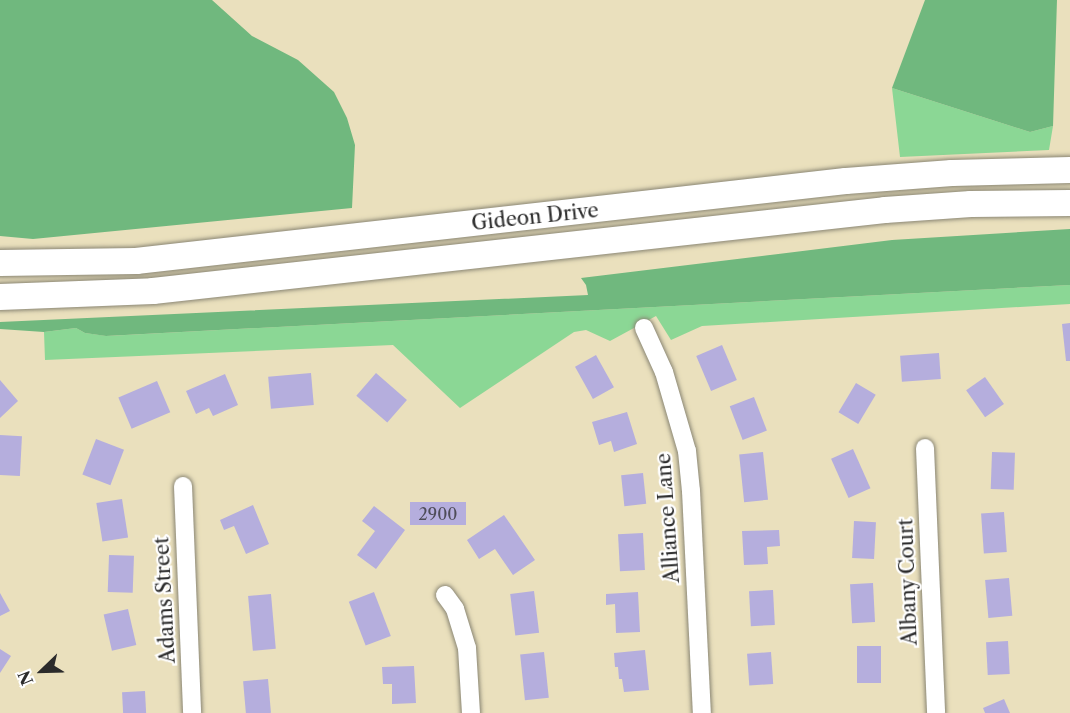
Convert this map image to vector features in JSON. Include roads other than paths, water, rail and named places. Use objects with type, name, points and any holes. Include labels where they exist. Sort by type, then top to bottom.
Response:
[{"type":"main road","name":"Gideon Drive","points":[[0,263],[136,261],[846,181],[952,172],[1070,170]]},
{"type":"main road","name":"Gideon Drive","points":[[0,297],[153,291],[390,267],[885,210],[971,204],[1070,203]]},
{"type":"main road","points":[[386,234],[390,267]]},
{"type":"street","name":"Alliance Lane","points":[[644,328],[664,372],[687,451],[692,491],[702,713]]},
{"type":"street","name":"Albany Court","points":[[925,448],[936,713]]},
{"type":"street","name":"Adams Street","points":[[183,486],[192,713]]},
{"type":"street","points":[[445,595],[455,609],[467,648],[471,713]]}]
